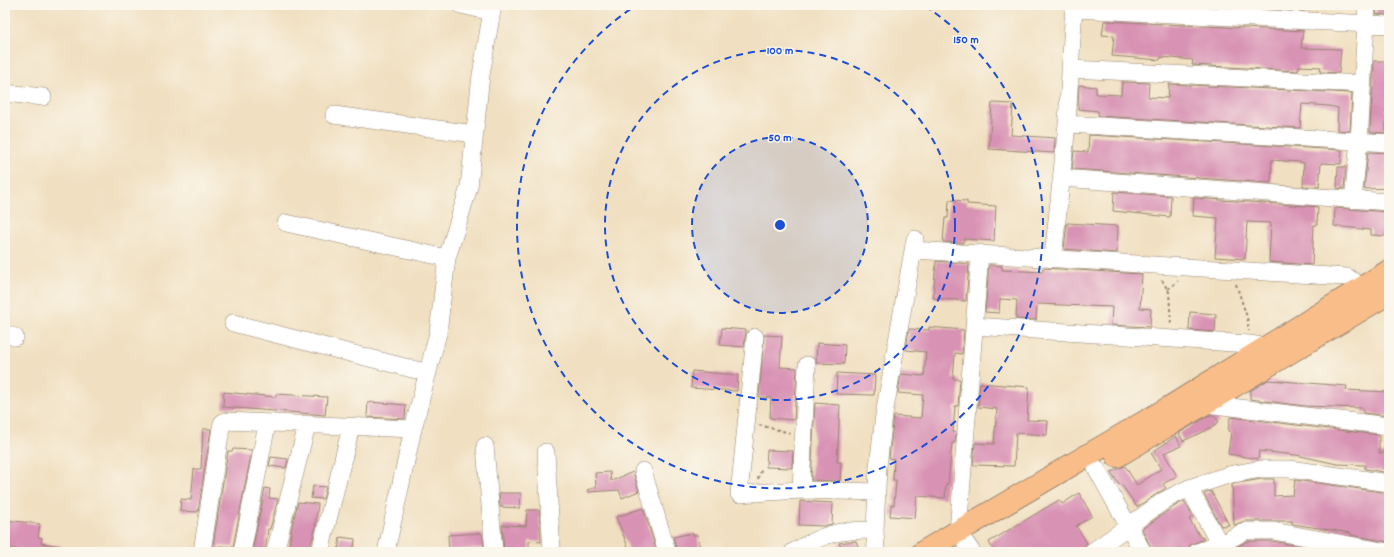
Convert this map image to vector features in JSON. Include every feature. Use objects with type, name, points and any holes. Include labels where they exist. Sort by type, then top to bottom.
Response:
[{"type":"main road","points":[[962,545],[1258,345],[1389,271]]},
{"type":"main road","points":[[923,552],[962,545],[1206,404],[1389,293]]},
{"type":"street","points":[[386,552],[412,429],[438,334],[447,258],[469,187],[481,75],[492,8],[461,5]]},
{"type":"street","points":[[1353,200],[1359,141],[1367,5]]},
{"type":"street","points":[[1054,258],[1072,69],[1074,7],[1254,11],[1366,25],[1389,25]]},
{"type":"street","points":[[1072,69],[1362,84]]},
{"type":"street","points":[[5,93],[43,97]]},
{"type":"street","points":[[334,115],[474,134]]},
{"type":"street","points":[[1067,124],[1389,143]]},
{"type":"street","points":[[1062,178],[1389,202]]},
{"type":"street","points":[[286,223],[447,258]]},
{"type":"street","points":[[876,552],[875,530],[877,492],[884,415],[914,245],[980,253],[1347,277],[1362,287]]},
{"type":"street","points":[[962,545],[980,253]]},
{"type":"street","points":[[233,323],[428,373]]},
{"type":"street","points":[[975,326],[1258,345]]},
{"type":"street","points":[[755,337],[739,494],[801,490],[877,492]]},
{"type":"street","points":[[801,490],[807,365]]},
{"type":"street","points":[[1206,404],[1389,426]]},
{"type":"street","points":[[202,552],[222,423],[225,421],[267,424],[412,429]]},
{"type":"street","points":[[242,552],[267,424]]},
{"type":"street","points":[[275,552],[307,425]]},
{"type":"street","points":[[320,552],[351,426]]},
{"type":"street","points":[[485,446],[494,552]]},
{"type":"street","points":[[546,452],[552,552]]},
{"type":"street","points":[[1096,468],[1143,552]]},
{"type":"street","points":[[1092,552],[1164,500],[1189,488],[1228,475],[1268,469],[1289,469],[1389,483]]},
{"type":"street","points":[[643,471],[667,552]]},
{"type":"street","points":[[1189,488],[1222,548]]},
{"type":"street","points":[[793,552],[815,539],[841,530],[875,530]]},
{"type":"street","points":[[1197,552],[1222,548],[1245,531],[1273,531],[1367,550],[1388,552]]},
{"type":"path","points":[[1145,264],[1162,280],[1169,292],[1172,315],[1170,338]]},
{"type":"path","points":[[1226,269],[1238,286],[1247,317],[1258,345]]},
{"type":"path","points":[[746,424],[768,426],[792,435]]},
{"type":"building","points":[[1210,5],[1244,5],[1244,8]]},
{"type":"building","points":[[1278,5],[1305,5],[1304,11],[1278,9]]},
{"type":"building","points":[[1377,5],[1389,5],[1389,15],[1376,14]]},
{"type":"building","points":[[1104,21],[1303,31],[1301,48],[1341,49],[1339,73],[1320,72],[1321,67],[1299,66],[1298,71],[1192,65],[1193,60],[1161,57],[1160,60],[1112,56],[1114,36],[1102,35]]},
{"type":"building","points":[[1374,61],[1389,61],[1389,109],[1386,109],[1386,133],[1370,132]]},
{"type":"building","points":[[1122,82],[1149,83],[1148,97],[1168,98],[1169,84],[1352,93],[1350,131],[1337,130],[1338,108],[1329,106],[1302,104],[1300,128],[1098,116],[1098,111],[1078,109],[1079,85],[1096,87],[1096,94],[1121,95]]},
{"type":"building","points":[[992,103],[1013,104],[1011,135],[1055,138],[1054,153],[989,149]]},
{"type":"building","points":[[1089,135],[1342,150],[1341,164],[1321,163],[1319,187],[1303,186],[1304,163],[1272,160],[1271,183],[1072,169],[1074,151],[1088,152]]},
{"type":"building","points":[[1368,152],[1388,153],[1387,168],[1389,168],[1389,188],[1364,189]]},
{"type":"building","points":[[1338,167],[1346,167],[1344,189],[1337,188]]},
{"type":"building","points":[[1114,192],[1171,196],[1170,217],[1113,211]]},
{"type":"building","points":[[1194,198],[1318,207],[1317,225],[1314,225],[1312,265],[1269,262],[1271,223],[1247,222],[1245,259],[1215,257],[1218,218],[1193,216]]},
{"type":"building","points":[[949,200],[967,201],[967,204],[996,206],[994,241],[964,239],[963,243],[943,242],[945,218],[948,218]]},
{"type":"building","points":[[1335,208],[1388,212],[1386,236],[1371,235],[1371,230],[1334,226]]},
{"type":"building","points":[[1067,223],[1118,226],[1117,253],[1064,249]]},
{"type":"building","points":[[936,261],[969,264],[966,301],[933,298]]},
{"type":"building","points":[[989,265],[1002,266],[1002,270],[1042,272],[1043,268],[1142,274],[1140,308],[1151,309],[1150,327],[1111,325],[1112,307],[1037,304],[1036,320],[1016,319],[1017,300],[1000,299],[999,313],[985,312]]},
{"type":"building","points":[[1190,312],[1216,314],[1215,332],[1189,330]]},
{"type":"building","points":[[929,327],[964,330],[962,354],[955,353],[953,379],[960,379],[958,406],[955,406],[953,432],[956,433],[955,443],[952,443],[948,484],[946,484],[945,498],[917,496],[915,518],[890,516],[891,505],[894,505],[896,480],[893,480],[894,459],[889,458],[894,416],[921,418],[923,395],[898,393],[901,374],[924,376],[926,352],[906,350],[909,329],[929,330]]},
{"type":"building","points":[[722,328],[746,330],[744,347],[720,345]]},
{"type":"building","points":[[764,335],[782,336],[780,367],[797,368],[794,420],[770,418],[771,398],[759,397]]},
{"type":"building","points":[[817,343],[845,345],[844,364],[816,363]]},
{"type":"building","points":[[692,371],[738,375],[737,391],[691,388]]},
{"type":"building","points":[[837,373],[875,375],[874,395],[836,394]]},
{"type":"building","points":[[1268,380],[1347,386],[1346,390],[1389,392],[1389,416],[1363,413],[1363,408],[1305,406],[1250,399],[1250,391]]},
{"type":"building","points":[[980,383],[1029,387],[1027,420],[1048,421],[1047,435],[1016,433],[1014,466],[973,465],[975,443],[994,444],[997,409],[978,407]]},
{"type":"building","points":[[224,392],[276,397],[276,394],[327,397],[325,415],[223,407]]},
{"type":"building","points":[[368,402],[406,405],[405,419],[367,417]]},
{"type":"building","points":[[815,403],[840,405],[837,462],[841,462],[840,481],[811,480]]},
{"type":"building","points":[[1210,415],[1214,415],[1219,422],[1205,431],[1183,441],[1179,433]]},
{"type":"building","points":[[1230,417],[1379,435],[1379,453],[1389,453],[1389,473],[1365,469],[1365,465],[1337,464],[1296,455],[1259,451],[1258,459],[1228,454],[1231,432],[1228,431]]},
{"type":"building","points":[[203,429],[211,429],[198,512],[180,511],[181,499],[191,500],[194,469],[201,469]]},
{"type":"building","points":[[1176,436],[1181,446],[1164,453],[1177,476],[1163,484],[1166,488],[1137,507],[1121,484],[1119,485],[1111,472],[1125,466],[1137,485],[1161,469],[1151,453]]},
{"type":"building","points":[[233,449],[252,450],[233,547],[219,546],[219,552],[212,552],[228,451],[232,451]]},
{"type":"building","points":[[767,450],[793,451],[792,468],[766,467]]},
{"type":"building","points":[[271,457],[288,459],[286,468],[269,466]]},
{"type":"building","points":[[610,472],[611,481],[633,472],[639,491],[622,498],[619,490],[588,492],[587,490],[596,487],[595,473]]},
{"type":"building","points":[[1262,479],[1274,479],[1274,496],[1293,495],[1295,480],[1389,493],[1386,518],[1389,519],[1389,542],[1351,535],[1351,533],[1292,524],[1292,521],[1245,521],[1234,525],[1232,484]]},
{"type":"building","points":[[313,486],[326,487],[323,499],[311,498]]},
{"type":"building","points":[[265,488],[270,489],[269,498],[278,499],[270,529],[268,529],[265,552],[252,552]]},
{"type":"building","points":[[1211,491],[1229,525],[1221,526],[1204,494]]},
{"type":"building","points":[[499,493],[521,493],[520,508],[500,507]]},
{"type":"building","points":[[1079,493],[1092,516],[1076,526],[1087,543],[1083,548],[1076,552],[994,552],[989,542],[1059,500],[1062,504]]},
{"type":"building","points":[[800,501],[833,503],[832,524],[824,526],[799,525]]},
{"type":"building","points":[[1184,501],[1193,517],[1189,519],[1201,538],[1202,537],[1204,539],[1190,545],[1187,552],[1183,552],[1180,548],[1174,552],[1153,552],[1142,529]]},
{"type":"building","points":[[298,502],[318,504],[315,529],[309,552],[288,552]]},
{"type":"building","points":[[643,508],[657,552],[630,552],[616,517]]},
{"type":"building","points":[[527,510],[539,510],[541,542],[529,541],[529,552],[504,552],[502,525],[526,526]]},
{"type":"building","points":[[5,520],[40,524],[38,537],[42,538],[41,543],[61,546],[61,552],[21,552],[21,550],[5,548]]},
{"type":"building","points":[[482,533],[484,548],[449,550],[448,535]]},
{"type":"building","points":[[692,533],[693,535],[698,535],[700,552],[689,552],[688,548],[677,551],[673,537]]},
{"type":"building","points":[[340,537],[355,539],[354,548],[351,548],[351,552],[338,552]]},
{"type":"building","points":[[856,541],[860,552],[843,552],[839,543]]},
{"type":"building","points":[[1248,541],[1272,541],[1332,552],[1234,552],[1233,549]]}]
